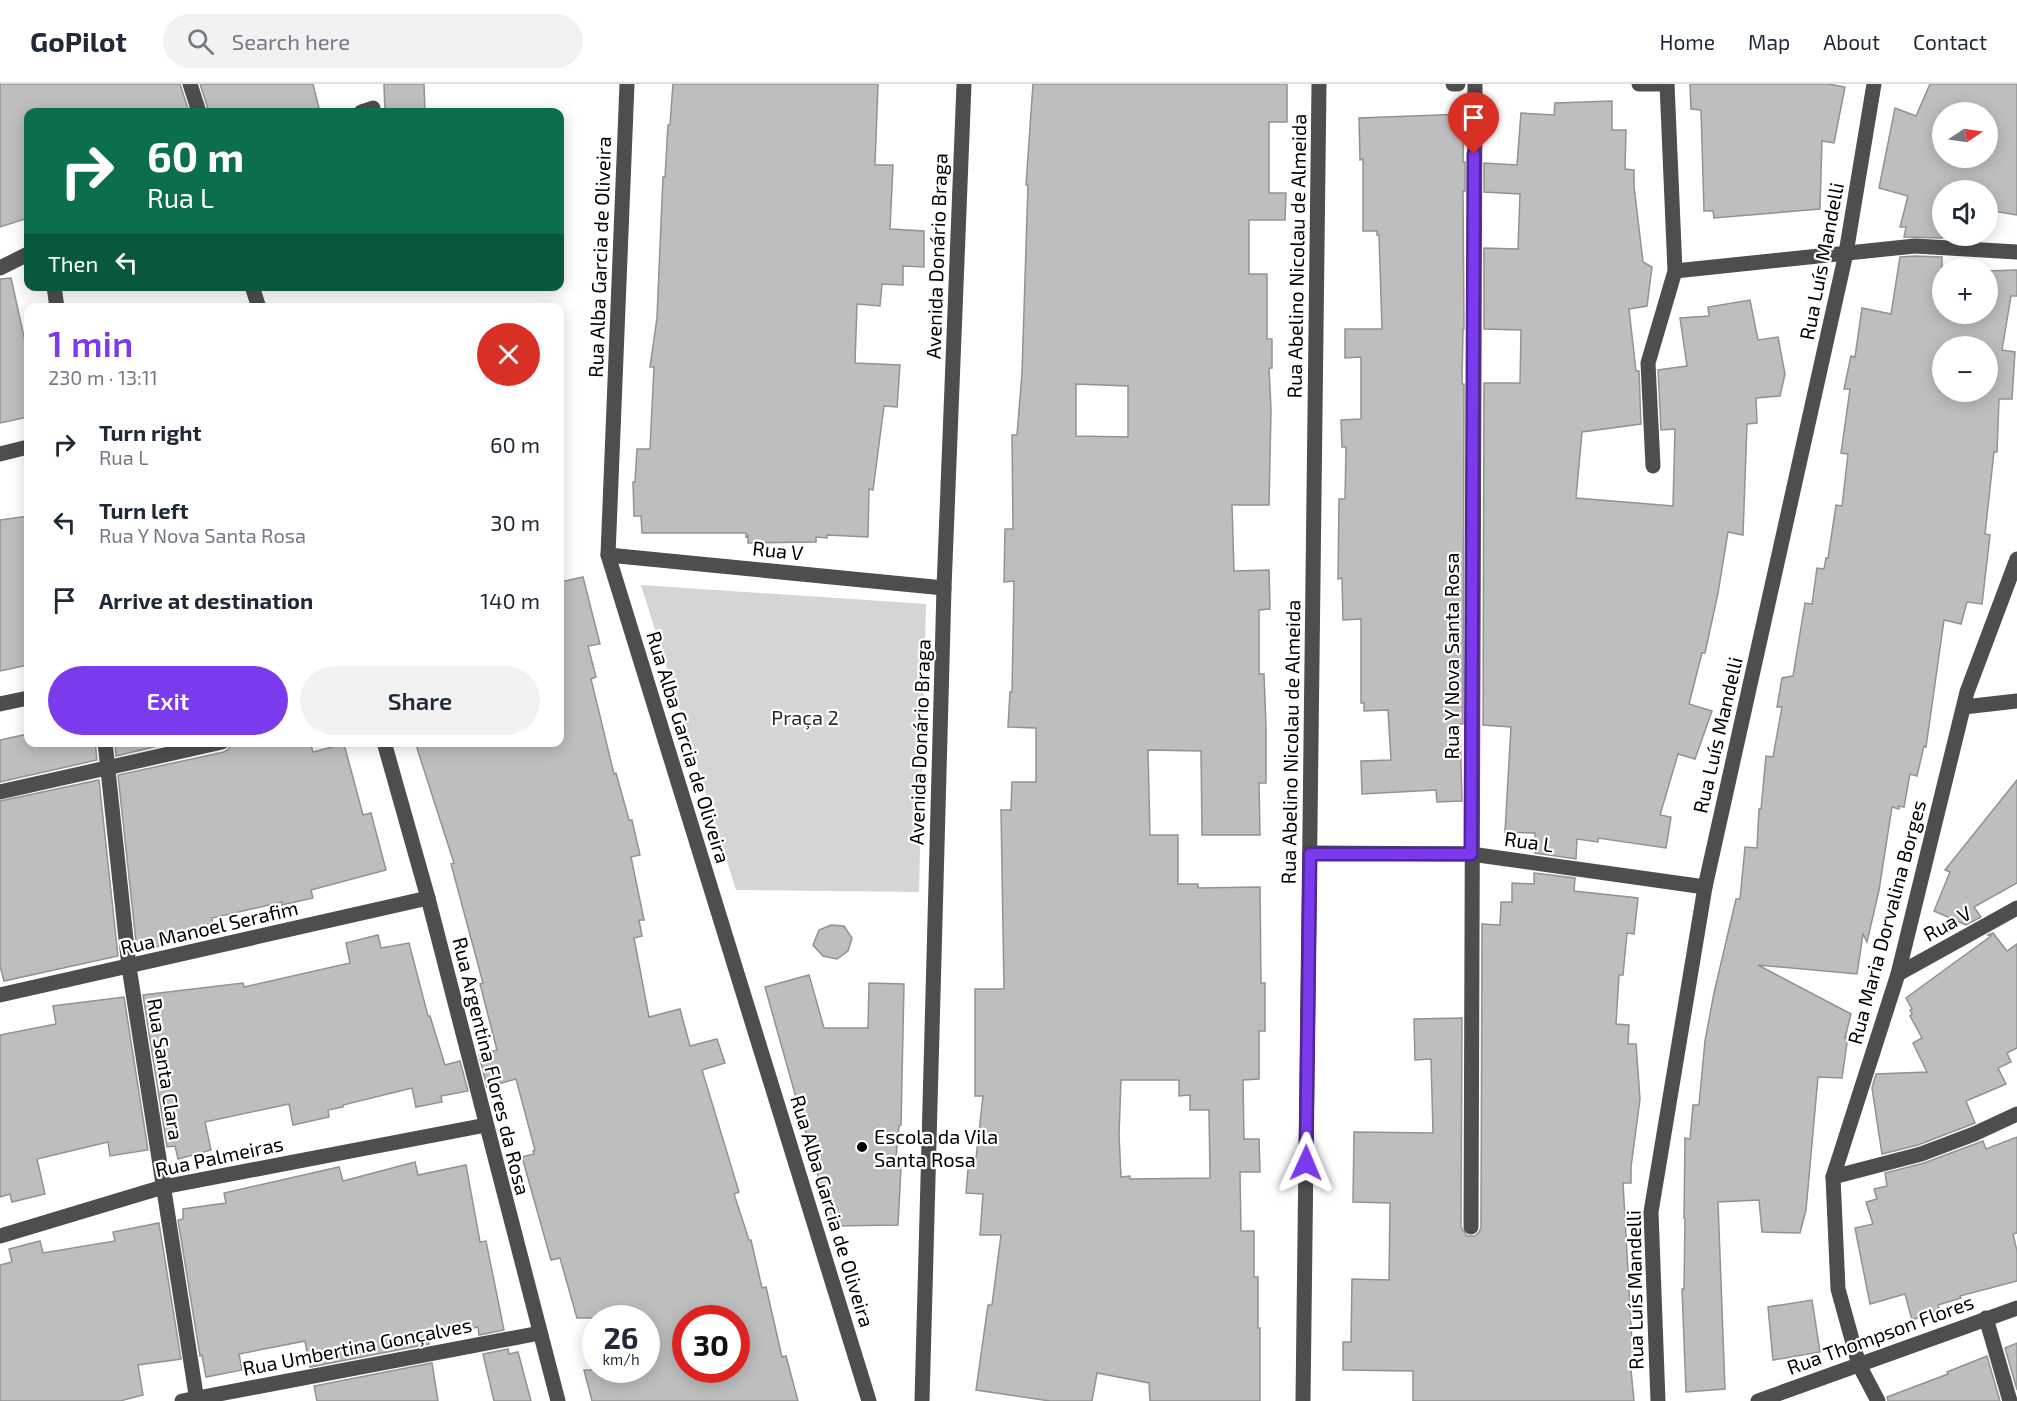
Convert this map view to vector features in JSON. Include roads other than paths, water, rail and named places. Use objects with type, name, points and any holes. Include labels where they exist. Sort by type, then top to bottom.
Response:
[{"type":"street","points":[[190,84],[198,108]]},
{"type":"street","name":"Rua Alba Garcia de Oliveira","points":[[627,84],[608,555],[869,1401]]},
{"type":"street","name":"Avenida Donário Braga","points":[[922,1401],[944,588],[964,84]]},
{"type":"street","name":"Rua Abelino Nicolau de Almeida","points":[[1303,1401],[1319,84]]},
{"type":"street","points":[[1453,84],[1458,84]]},
{"type":"street","name":"Rua Y Nova Santa Rosa","points":[[1471,1227],[1475,84]]},
{"type":"street","points":[[1639,84],[1666,84],[1676,271],[1648,363],[1653,466]]},
{"type":"street","name":"Rua Luís Mandelli","points":[[1658,1401],[1650,1212],[1705,886],[1846,253],[1874,84]]},
{"type":"street","points":[[1676,271],[1915,246],[2017,252]]},
{"type":"street","points":[[0,268],[24,256]]},
{"type":"street","points":[[0,454],[24,448]]},
{"type":"street","name":"Rua V","points":[[608,555],[944,588]]},
{"type":"street","name":"Rua Maria Dorvalina Borges","points":[[1878,1401],[1859,1365],[1838,1289],[1833,1177],[1898,974],[1967,692],[2017,559]]},
{"type":"street","points":[[0,704],[24,699]]},
{"type":"street","points":[[1964,707],[2017,701]]},
{"type":"street","name":"Rua Santa Clara","points":[[106,747],[129,967],[164,1187],[192,1400]]},
{"type":"street","points":[[0,792],[200,747]]},
{"type":"street","name":"Rua Argentina Flores da Rosa","points":[[385,747],[428,898],[558,1401]]},
{"type":"street","name":"Rua L","points":[[1310,854],[1471,854],[1705,886]]},
{"type":"street","name":"Rua Manoel Serafim","points":[[0,995],[428,898]]},
{"type":"street","name":"Rua V","points":[[1898,974],[2017,908]]},
{"type":"street","points":[[1833,1177],[1921,1154],[1974,1134],[2017,1114]]},
{"type":"street","name":"Rua Palmeiras","points":[[0,1236],[164,1187],[486,1125]]},
{"type":"street","name":"Rua Thompson Flores","points":[[1758,1401],[2017,1308]]},
{"type":"street","points":[[1986,1318],[2010,1401]]},
{"type":"street","name":"Rua Umbertina Gonçalves","points":[[192,1400],[540,1333]]},
{"type":"place","name":"Escola da Vila Santa Rosa","points":[[862,1147]]},
{"type":"park label","name":"Praça 2","points":[[805,717]]}]
